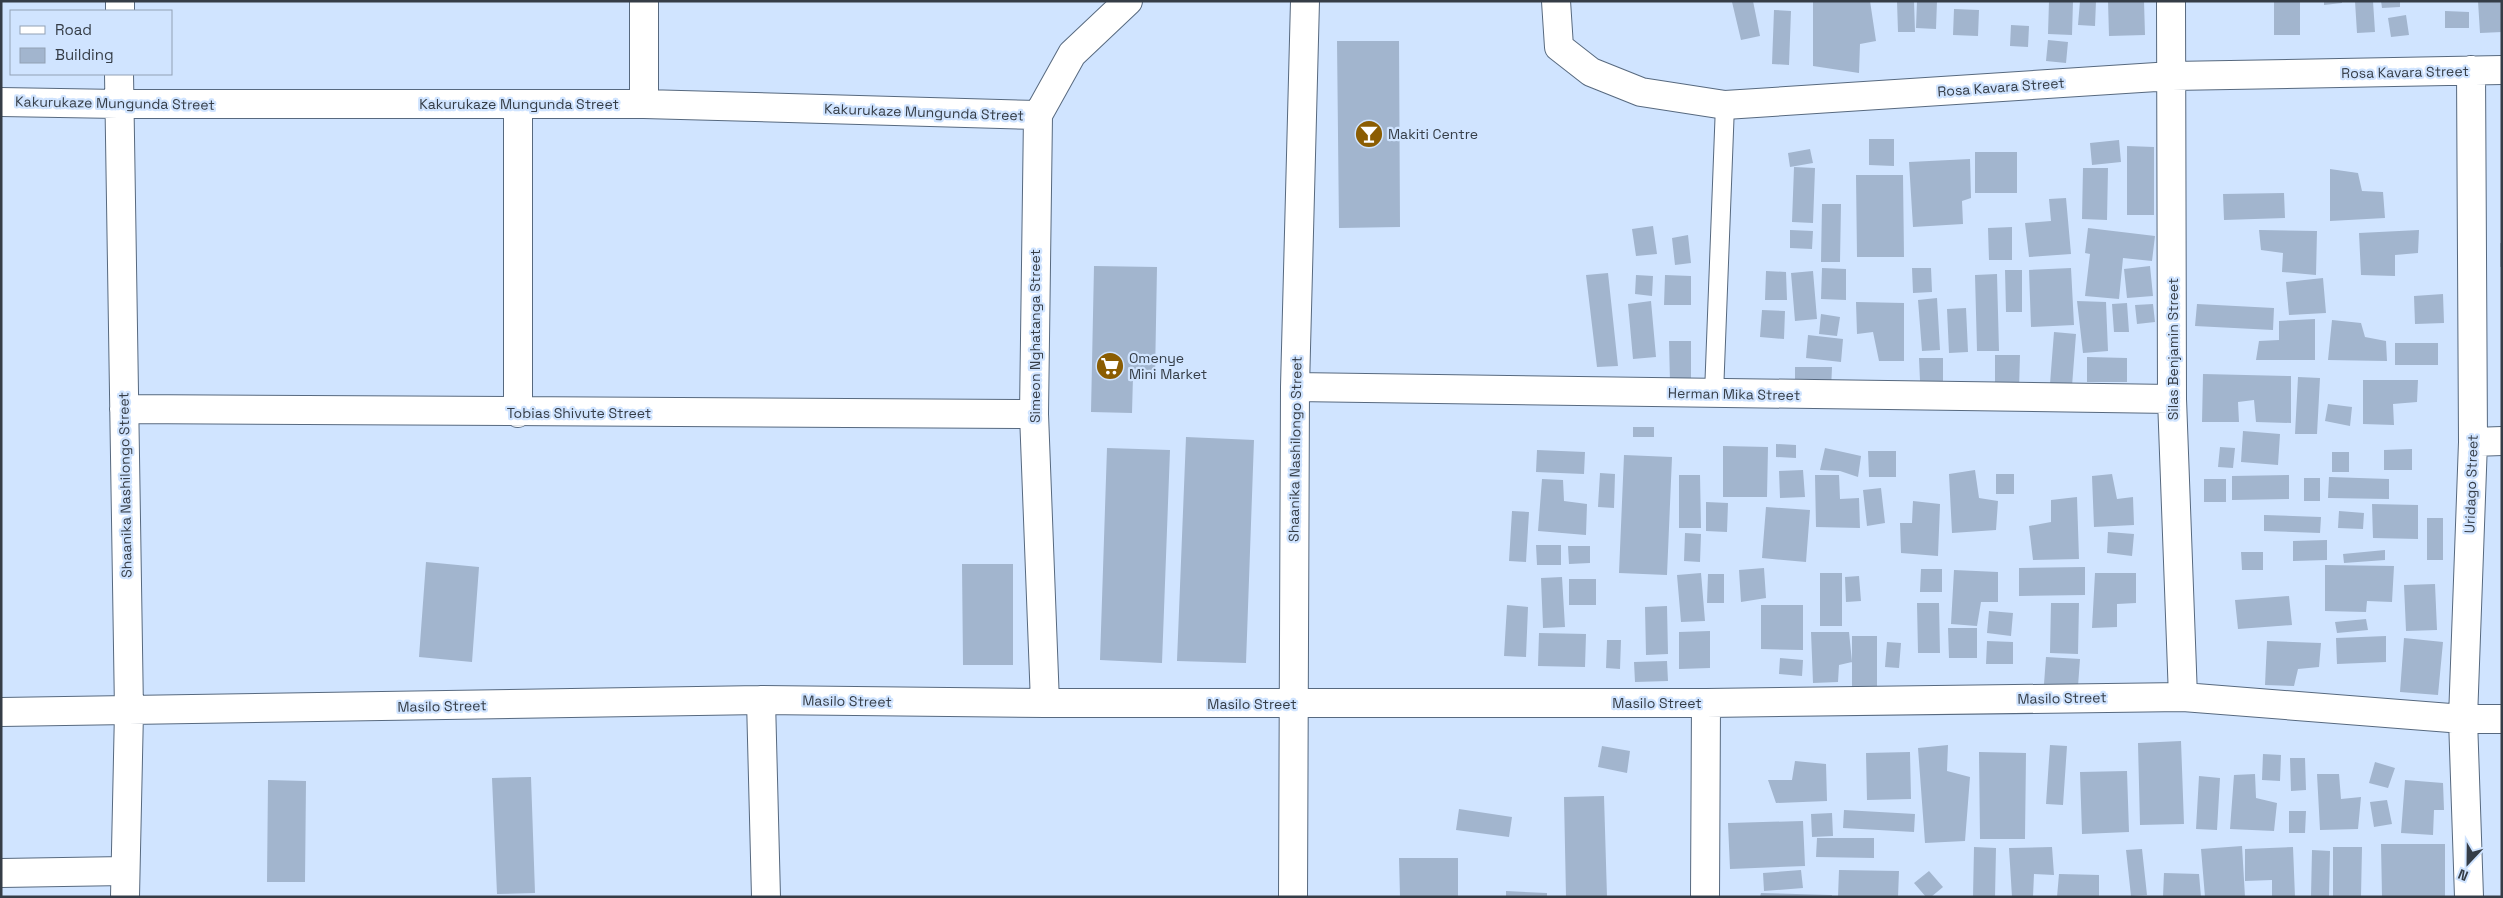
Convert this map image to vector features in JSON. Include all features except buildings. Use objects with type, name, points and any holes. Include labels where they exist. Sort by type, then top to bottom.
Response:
[{"type":"street","points":[[644,1],[644,104]]},
{"type":"street","name":"Simeon Nghatanga Street","points":[[1045,704],[1034,414],[1038,115],[1072,54],[1128,1]]},
{"type":"street","name":"Shaanika Nashilongo Street","points":[[1293,897],[1295,387],[1305,1]]},
{"type":"street","name":"Rosa Kavara Street","points":[[1556,1],[1559,47],[1591,72],[1641,92],[1725,105],[2172,76],[2502,70]]},
{"type":"street","name":"Silas Benjamin Street","points":[[2171,1],[2172,400],[2183,697]]},
{"type":"street","name":"Uridago Street","points":[[2469,897],[2464,719],[2473,442],[2471,70]]},
{"type":"street","name":"Shaanika Nashilongo Street","points":[[118,75],[129,711],[125,884]]},
{"type":"street","name":"Kakurukaze Mungunda Street","points":[[1,102],[118,104],[644,104],[1038,115]]},
{"type":"street","points":[[518,104],[518,413]]},
{"type":"street","name":"Herman Mika Street","points":[[1295,387],[2172,400]]},
{"type":"street","name":"Tobias Shivute Street","points":[[124,409],[518,413],[1034,414]]},
{"type":"street","points":[[2473,442],[2502,441]]},
{"type":"street","name":"Masilo Street","points":[[1,712],[761,700],[1045,704],[1293,704],[1706,703],[2183,697],[2464,719],[2502,719]]},
{"type":"street","points":[[761,700],[766,897]]},
{"type":"street","points":[[1705,897],[1706,703]]},
{"type":"street","points":[[1,873],[125,884]]},
{"type":"lane","points":[[1714,394],[1725,105]]},
{"type":"place","name":"Makiti Centre","points":[[1369,134]]},
{"type":"place","name":"Omenye Mini Market","points":[[1110,366]]}]
